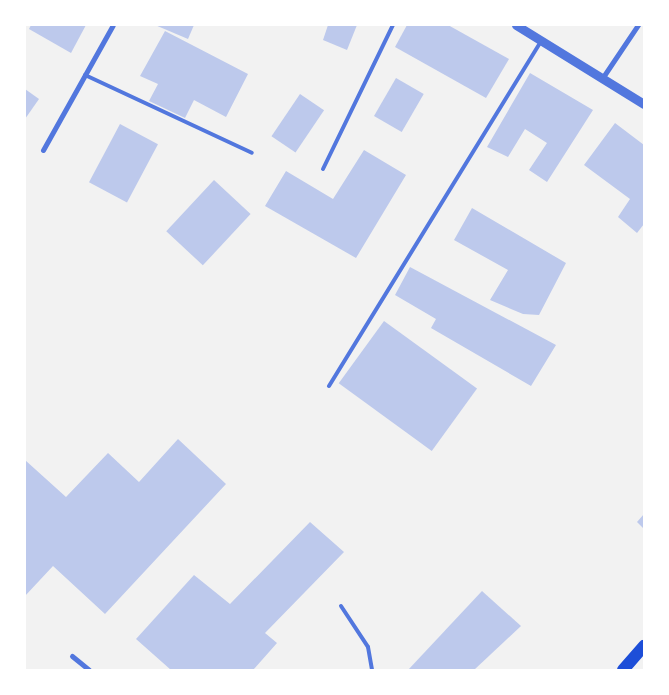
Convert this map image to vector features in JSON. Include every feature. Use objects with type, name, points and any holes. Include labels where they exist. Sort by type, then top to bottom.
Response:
[{"type":"main road","points":[[623,670],[644,646]]},
{"type":"street","points":[[43,150],[113,25]]},
{"type":"street","points":[[516,25],[644,104]]},
{"type":"street","points":[[603,77],[638,25]]},
{"type":"street","points":[[72,656],[89,670]]},
{"type":"lane","points":[[323,169],[393,25]]},
{"type":"lane","points":[[329,386],[541,40]]},
{"type":"lane","points":[[85,75],[252,153]]},
{"type":"lane","points":[[341,606],[368,647],[372,670]]},
{"type":"building","points":[[31,25],[86,25],[71,53],[29,29]]},
{"type":"building","points":[[155,25],[194,25],[188,39]]},
{"type":"building","points":[[328,25],[357,25],[347,50],[323,40]]},
{"type":"building","points":[[407,25],[448,25],[509,59],[486,98],[395,47]]},
{"type":"building","points":[[165,31],[248,74],[226,117],[194,100],[185,118],[149,101],[158,84],[140,76]]},
{"type":"building","points":[[530,73],[593,110],[547,182],[529,170],[547,143],[525,129],[508,157],[487,147]]},
{"type":"building","points":[[396,78],[424,94],[402,132],[374,116]]},
{"type":"building","points":[[25,89],[39,99],[25,119]]},
{"type":"building","points":[[300,94],[324,110],[296,152],[271,136]]},
{"type":"building","points":[[615,123],[644,145],[644,224],[637,233],[618,217],[630,199],[584,165]]},
{"type":"building","points":[[120,124],[158,144],[127,202],[89,182]]},
{"type":"building","points":[[364,150],[406,175],[356,258],[265,206],[286,171],[333,199]]},
{"type":"building","points":[[214,180],[251,214],[203,265],[166,231]]},
{"type":"building","points":[[472,208],[566,263],[539,315],[523,314],[490,300],[508,270],[454,240]]},
{"type":"building","points":[[410,267],[556,345],[531,386],[431,328],[436,319],[395,295]]},
{"type":"building","points":[[384,321],[477,389],[432,451],[339,383]]},
{"type":"building","points":[[178,439],[226,484],[105,614],[53,566],[25,596],[25,460],[66,497],[108,453],[139,482]]},
{"type":"building","points":[[644,514],[644,529],[637,522]]},
{"type":"building","points":[[310,522],[344,552],[265,633],[277,643],[253,670],[171,670],[136,639],[194,575],[230,604]]},
{"type":"building","points":[[482,591],[521,626],[474,670],[408,670]]}]
